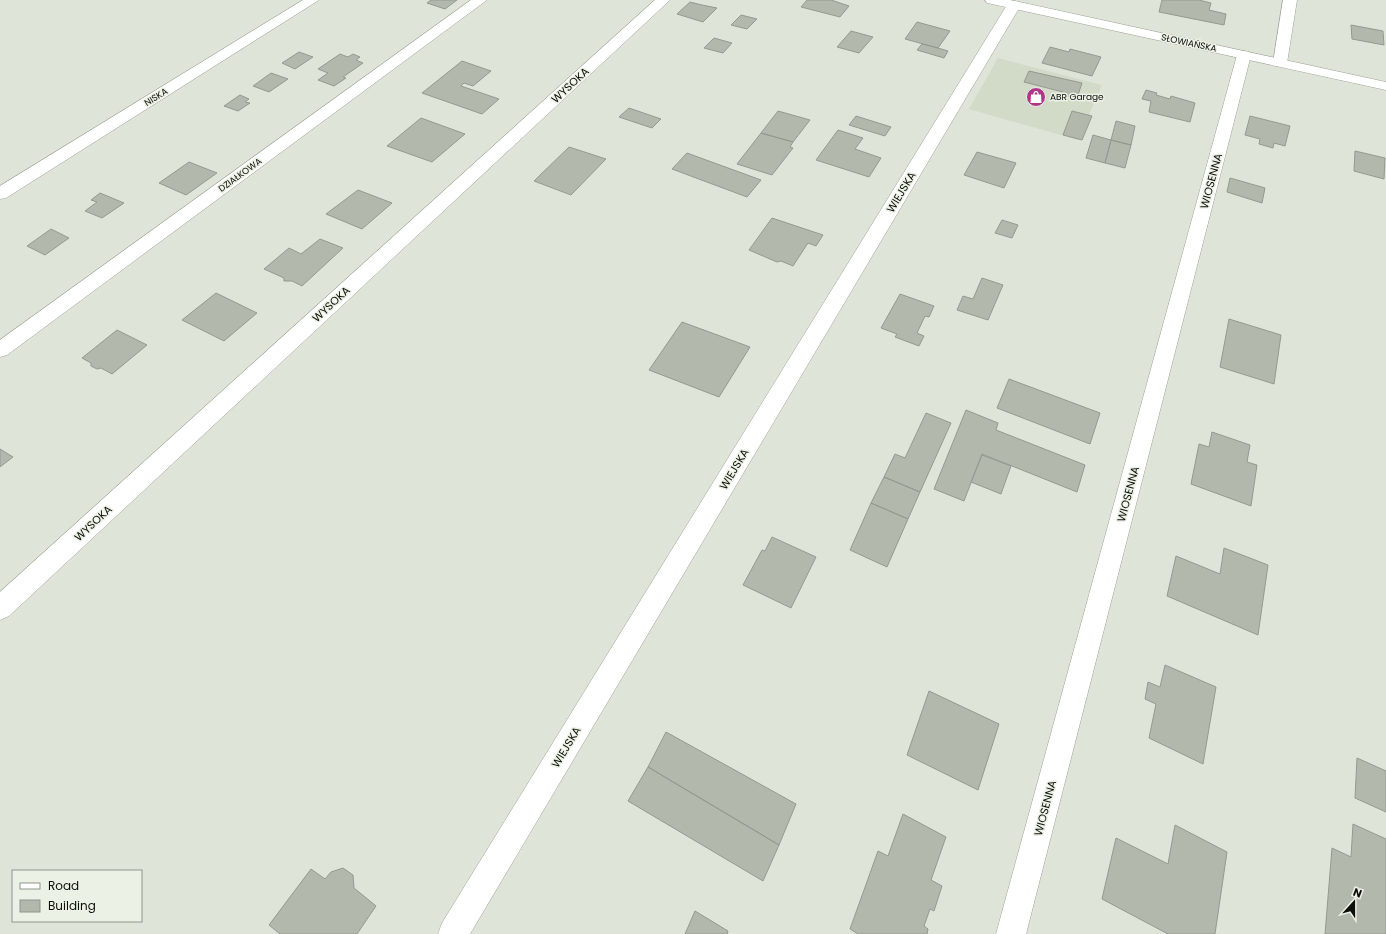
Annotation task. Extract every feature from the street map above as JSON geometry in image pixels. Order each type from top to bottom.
[{"type":"street","name":"NISKA","points":[[0,194],[312,0]]},
{"type":"street","name":"DZIAŁKOWA","points":[[0,350],[480,0]]},
{"type":"street","name":"WYSOKA","points":[[0,608],[663,0]]},
{"type":"street","name":"SŁOWIAŃSKA","points":[[992,0],[1386,86]]},
{"type":"street","points":[[1280,63],[1290,0]]},
{"type":"street","name":"WIEJSKA","points":[[453,934],[1014,4]]},
{"type":"street","name":"WIOSENNA","points":[[1011,934],[1244,55]]},
{"type":"shaded area","name":"ABR Garage","points":[[998,58],[1102,85],[1078,140],[969,109]]},
{"type":"building","points":[[431,0],[457,0],[445,9],[427,3]]},
{"type":"building","points":[[807,0],[831,0],[849,6],[840,17],[801,7]]},
{"type":"building","points":[[1162,0],[1199,0],[1211,3],[1209,10],[1226,14],[1224,25],[1159,12]]},
{"type":"building","points":[[690,2],[717,8],[703,22],[677,14]]},
{"type":"building","points":[[741,15],[757,19],[747,29],[731,25]]},
{"type":"building","points":[[917,22],[950,31],[938,48],[905,39]]},
{"type":"building","points":[[1351,25],[1383,31],[1384,45],[1352,39]]},
{"type":"building","points":[[851,31],[873,37],[859,53],[837,47]]},
{"type":"building","points":[[714,38],[732,43],[723,53],[704,48]]},
{"type":"building","points":[[922,44],[948,51],[944,58],[917,50]]},
{"type":"building","points":[[1050,47],[1069,52],[1070,49],[1101,57],[1092,76],[1042,63]]},
{"type":"building","points":[[299,52],[313,57],[295,69],[282,63]]},
{"type":"building","points":[[340,54],[348,57],[353,54],[360,57],[356,60],[363,63],[343,77],[346,78],[334,86],[318,80],[328,73],[318,69]]},
{"type":"building","points":[[462,61],[491,71],[473,86],[464,83],[461,86],[499,99],[482,114],[422,93]]},
{"type":"building","points":[[1029,71],[1082,83],[1077,98],[1061,95],[1063,92],[1024,82]]},
{"type":"building","points":[[271,73],[288,79],[269,92],[253,86]]},
{"type":"building","points":[[1146,90],[1170,99],[1171,96],[1195,103],[1190,122],[1149,112],[1151,101],[1142,99]]},
{"type":"building","points":[[240,95],[249,99],[245,102],[250,103],[238,111],[224,106]]},
{"type":"building","points":[[629,108],[661,119],[652,128],[619,117]]},
{"type":"building","points":[[778,111],[810,120],[793,142],[761,133]]},
{"type":"building","points":[[1072,111],[1092,116],[1082,140],[1063,135]]},
{"type":"building","points":[[856,116],[891,127],[885,136],[849,125]]},
{"type":"building","points":[[1250,116],[1290,126],[1285,146],[1274,143],[1273,148],[1259,144],[1260,139],[1245,135]]},
{"type":"building","points":[[421,118],[465,134],[432,162],[387,146]]},
{"type":"building","points":[[1116,121],[1135,126],[1131,145],[1111,140]]},
{"type":"building","points":[[838,130],[863,138],[855,149],[881,158],[869,177],[816,160]]},
{"type":"building","points":[[761,133],[793,142],[790,147],[793,148],[772,175],[737,164]]},
{"type":"building","points":[[1093,135],[1111,140],[1105,163],[1086,158]]},
{"type":"building","points":[[1111,140],[1131,145],[1125,168],[1105,163]]},
{"type":"building","points":[[569,147],[606,159],[571,195],[534,181]]},
{"type":"building","points":[[1355,151],[1385,158],[1384,179],[1354,171]]},
{"type":"building","points":[[977,152],[1016,163],[1004,188],[964,175]]},
{"type":"building","points":[[687,153],[761,180],[747,197],[672,169]]},
{"type":"building","points":[[189,162],[217,173],[186,195],[159,183]]},
{"type":"building","points":[[1230,178],[1265,188],[1262,203],[1227,192]]},
{"type":"building","points":[[358,190],[392,203],[362,229],[326,214]]},
{"type":"building","points":[[100,193],[124,203],[102,218],[85,211],[97,202],[91,200]]},
{"type":"building","points":[[772,218],[823,235],[816,246],[808,243],[793,266],[781,261],[777,262],[749,250]]},
{"type":"building","points":[[1002,220],[1018,225],[1012,238],[995,233]]},
{"type":"building","points":[[51,229],[69,238],[45,255],[27,246]]},
{"type":"building","points":[[320,239],[343,248],[302,286],[292,281],[284,281],[284,278],[264,269],[289,248],[301,254]]},
{"type":"building","points":[[982,278],[1003,285],[988,320],[957,310],[963,296],[973,299]]},
{"type":"building","points":[[216,293],[257,313],[224,341],[182,320]]},
{"type":"building","points":[[900,294],[934,306],[929,317],[925,316],[917,333],[924,336],[919,346],[895,337],[897,334],[881,328]]},
{"type":"building","points":[[1229,319],[1281,335],[1274,384],[1220,367]]},
{"type":"building","points":[[682,322],[750,347],[719,397],[649,370]]},
{"type":"building","points":[[117,330],[147,345],[112,374],[101,368],[97,369],[91,366],[91,363],[82,358]]},
{"type":"building","points":[[1009,379],[1100,413],[1090,444],[997,408]]},
{"type":"building","points":[[966,410],[998,423],[996,430],[1085,465],[1077,492],[982,454],[964,501],[934,489]]},
{"type":"building","points":[[926,413],[951,423],[920,492],[884,477],[895,454],[905,458]]},
{"type":"building","points":[[1212,432],[1250,445],[1247,462],[1257,465],[1251,506],[1191,484],[1199,444],[1209,447]]},
{"type":"building","points":[[0,449],[13,457],[0,467]]},
{"type":"building","points":[[982,455],[1011,466],[1001,494],[971,482]]},
{"type":"building","points":[[884,477],[920,492],[908,519],[871,503]]},
{"type":"building","points":[[871,503],[908,519],[887,567],[850,550]]},
{"type":"building","points":[[772,537],[816,557],[791,608],[743,585],[762,550],[765,551]]},
{"type":"building","points":[[1224,548],[1268,565],[1258,635],[1167,596],[1176,556],[1220,574]]},
{"type":"building","points":[[1165,665],[1216,687],[1203,764],[1149,738],[1156,704],[1145,699],[1148,682],[1160,687]]},
{"type":"building","points":[[929,691],[999,724],[978,790],[907,755]]},
{"type":"building","points":[[666,732],[796,804],[779,845],[648,767]]},
{"type":"building","points":[[1357,758],[1386,771],[1386,812],[1355,798]]},
{"type":"building","points":[[648,767],[779,845],[763,881],[628,801]]},
{"type":"building","points":[[903,814],[946,837],[931,880],[942,886],[934,911],[930,909],[924,926],[928,929],[927,934],[858,934],[850,929],[878,851],[888,856]]},
{"type":"building","points":[[1353,824],[1386,839],[1386,934],[1325,934],[1332,848],[1351,857]]},
{"type":"building","points":[[1175,825],[1227,852],[1215,934],[1168,934],[1102,899],[1116,838],[1168,864]]},
{"type":"building","points":[[343,868],[353,875],[354,888],[376,906],[357,934],[280,934],[269,925],[311,869],[325,879],[331,872]]},
{"type":"building","points":[[695,911],[728,931],[727,934],[685,934]]},
{"type":"place","name":"ABR Garage","points":[[1036,97]]}]
